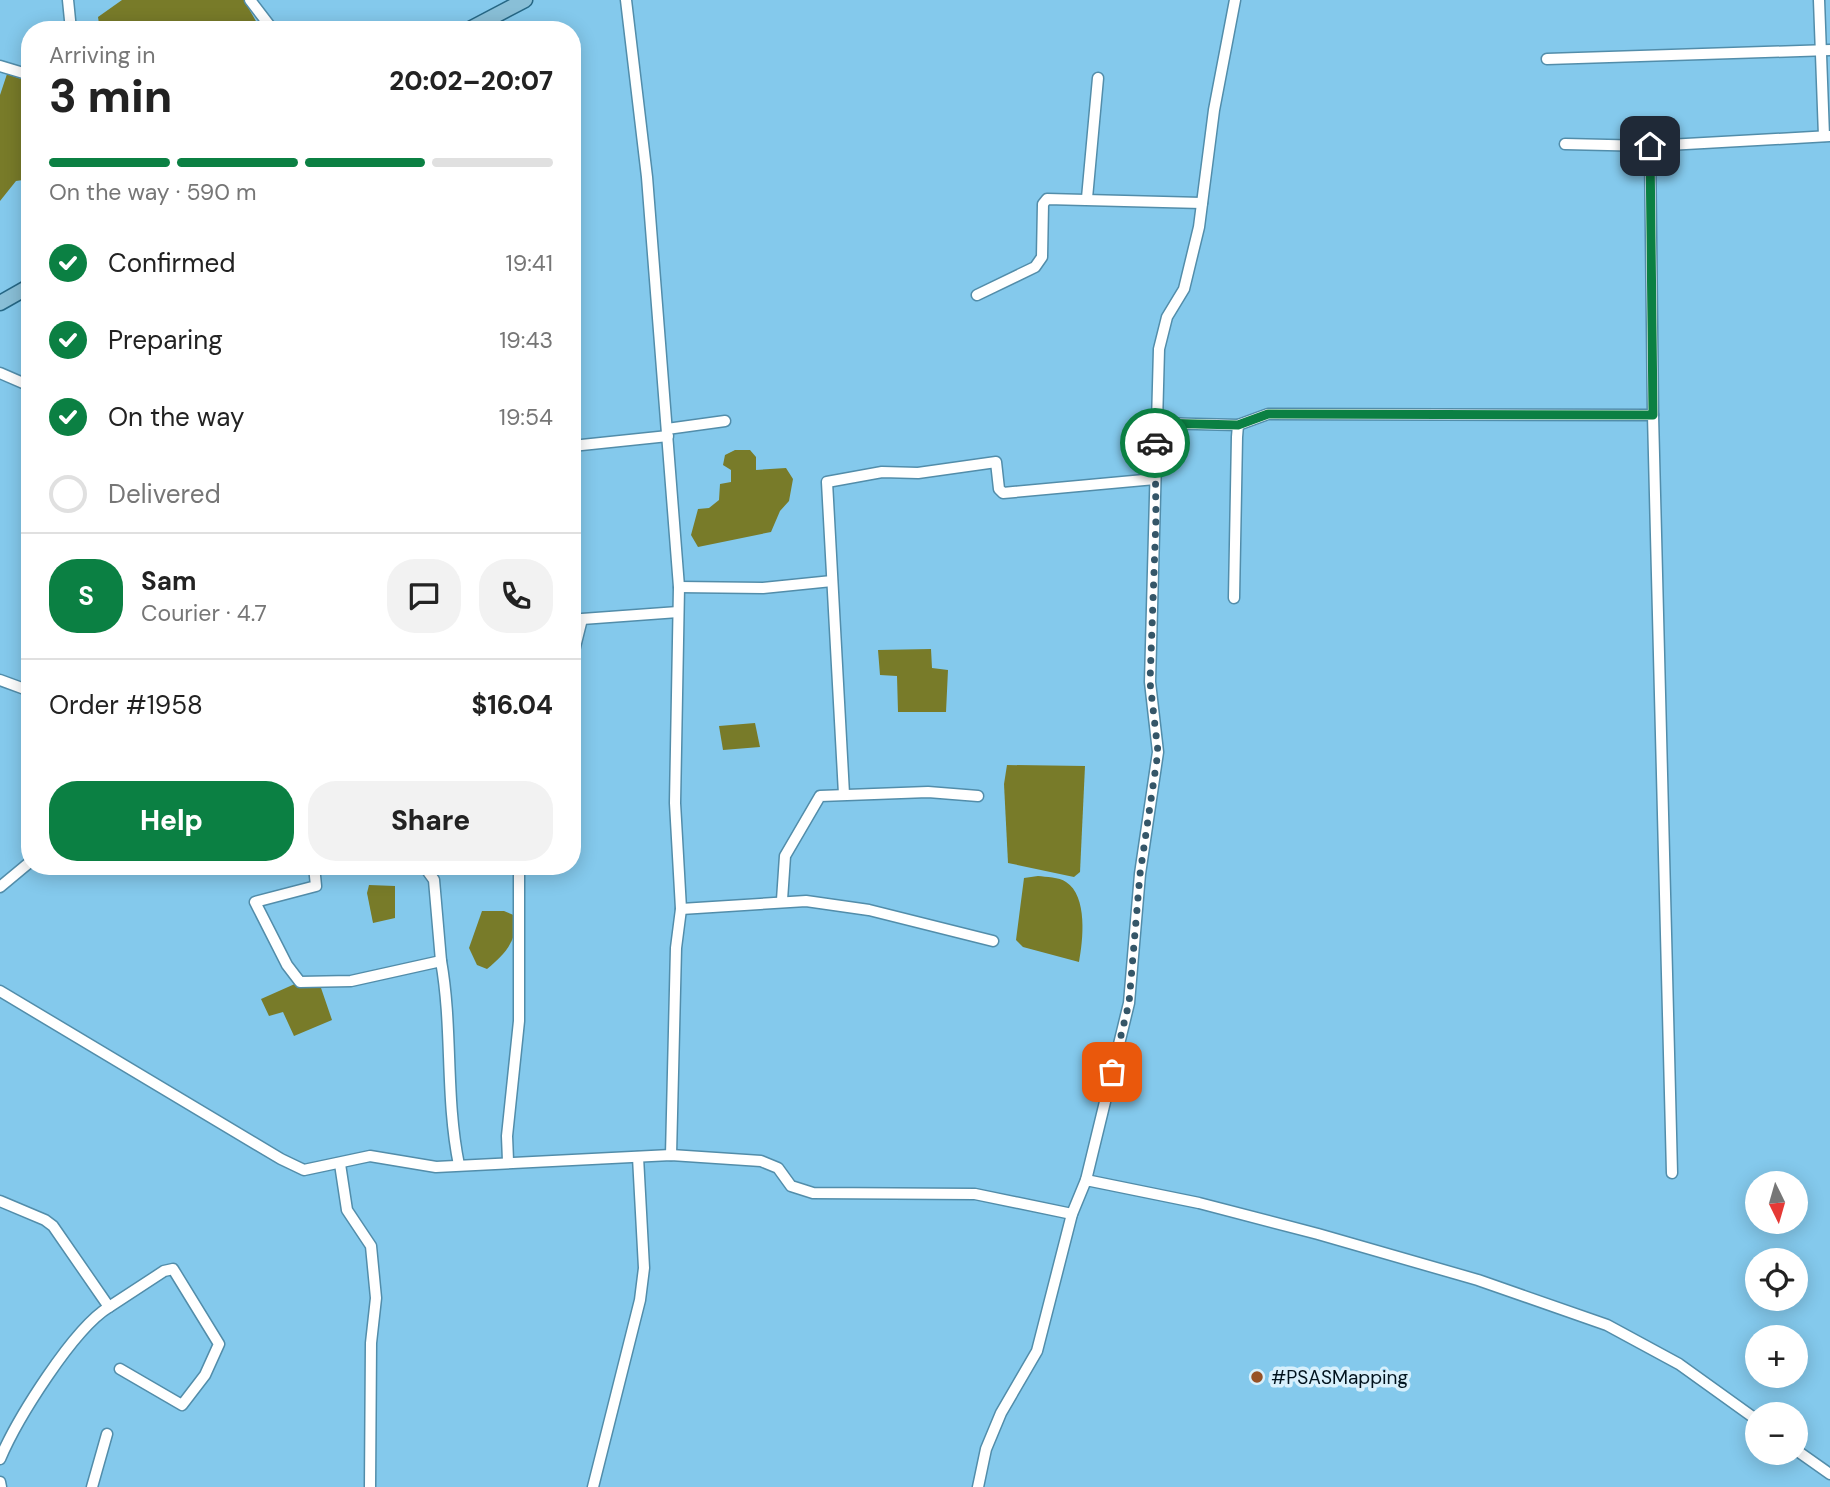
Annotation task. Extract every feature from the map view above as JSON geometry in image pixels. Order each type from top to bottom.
[{"type":"main road","points":[[485,21],[525,0]]},
{"type":"main road","points":[[0,303],[21,291]]},
{"type":"street","points":[[68,0],[70,21]]},
{"type":"street","points":[[250,0],[266,21]]},
{"type":"street","points":[[626,0],[647,177],[679,587],[675,803],[681,909],[676,948],[671,1155]]},
{"type":"street","points":[[978,1487],[986,1449],[1001,1413],[1037,1351],[1072,1214],[1086,1180],[1129,1003],[1140,874],[1158,752],[1150,682],[1159,349],[1167,317],[1184,289],[1202,203],[1214,110],[1235,0]]},
{"type":"street","points":[[1565,144],[1650,146],[1827,136],[1825,50],[1819,0]]},
{"type":"street","points":[[1547,59],[1825,50]]},
{"type":"street","points":[[0,66],[21,72]]},
{"type":"street","points":[[1087,198],[1098,78]]},
{"type":"street","points":[[1650,146],[1653,415],[1672,1173]]},
{"type":"street","points":[[977,295],[1035,267],[1042,257],[1043,204],[1046,199],[1202,203]]},
{"type":"street","points":[[0,373],[21,382]]},
{"type":"street","points":[[1155,423],[1238,425],[1268,414],[1653,415]]},
{"type":"street","points":[[581,445],[725,421]]},
{"type":"street","points":[[1234,598],[1238,425]]},
{"type":"street","points":[[844,794],[827,487],[830,480],[996,462],[999,489],[1003,493],[1155,479]]},
{"type":"street","points":[[679,587],[763,588],[832,581]]},
{"type":"street","points":[[581,622],[582,618],[678,612]]},
{"type":"street","points":[[0,680],[21,688]]},
{"type":"street","points":[[782,900],[785,856],[820,796],[928,792],[978,796]]},
{"type":"street","points":[[0,887],[21,870]]},
{"type":"street","points":[[315,875],[316,886],[256,902],[287,965],[300,982],[351,981],[441,961]]},
{"type":"street","points":[[430,875],[434,880],[446,1010],[449,1104],[458,1165]]},
{"type":"street","points":[[508,1161],[507,1136],[519,1021],[519,875]]},
{"type":"street","points":[[681,909],[782,900],[869,910],[993,941]]},
{"type":"street","points":[[0,991],[296,1167],[320,1169],[370,1156],[436,1167],[508,1161],[671,1155],[761,1161],[778,1168],[791,1186],[813,1194],[975,1194],[1072,1214]]},
{"type":"street","points":[[593,1487],[640,1300],[644,1268],[638,1157]]},
{"type":"street","points":[[340,1164],[347,1210],[371,1246],[376,1298],[371,1343],[370,1487]]},
{"type":"street","points":[[1086,1180],[1199,1203],[1318,1234],[1478,1280],[1607,1325],[1679,1364],[1745,1411]]},
{"type":"street","points":[[0,1201],[53,1226],[109,1307]]},
{"type":"street","points":[[0,1459],[26,1411],[81,1333],[109,1307],[164,1271],[173,1269],[219,1344],[205,1375],[182,1405],[120,1369]]},
{"type":"street","points":[[92,1487],[107,1434]]},
{"type":"street","points":[[1808,1458],[1830,1474]]},
{"type":"street","points":[[0,1482],[1,1487]]},
{"type":"shaded area","points":[[0,0],[1830,0],[1830,1487],[0,1487]]},
{"type":"shaded area","points":[[122,0],[244,0],[256,21],[99,21],[98,17]]},
{"type":"shaded area","points":[[7,74],[21,79],[21,180],[16,181],[0,201],[0,95]]},
{"type":"shaded area","points":[[735,450],[750,450],[756,457],[756,470],[786,468],[793,479],[789,501],[780,511],[771,532],[698,547],[691,535],[698,509],[709,508],[719,500],[720,484],[731,482],[731,470],[723,465],[725,455]]},
{"type":"shaded area","points":[[931,649],[932,668],[948,670],[946,712],[898,712],[897,676],[880,675],[878,650]]},
{"type":"shaded area","points":[[755,723],[760,747],[723,750],[719,726]]},
{"type":"shaded area","points":[[1007,765],[1085,766],[1080,872],[1074,877],[1008,863],[1004,784]]},
{"type":"shaded area","points":[[1038,876],[1063,880],[1078,897],[1082,919],[1079,962],[1023,947],[1016,940],[1024,878]]},
{"type":"shaded area","points":[[369,885],[395,886],[395,918],[373,923],[367,893]]},
{"type":"shaded area","points":[[482,911],[504,911],[516,916],[515,933],[509,946],[487,969],[477,965],[469,948]]},
{"type":"shaded area","points":[[297,983],[320,985],[332,1020],[294,1036],[283,1012],[269,1016],[261,999]]},
{"type":"way so far","points":[[1112,1072],[1129,1003],[1140,874],[1158,752],[1150,682],[1156,518],[1155,443]]},
{"type":"place","name":"#PSASMapping","points":[[1257,1377]]},
{"type":"route","points":[[1155,443],[1155,423],[1238,425],[1250,418],[1268,414],[1653,415],[1650,146]]}]
